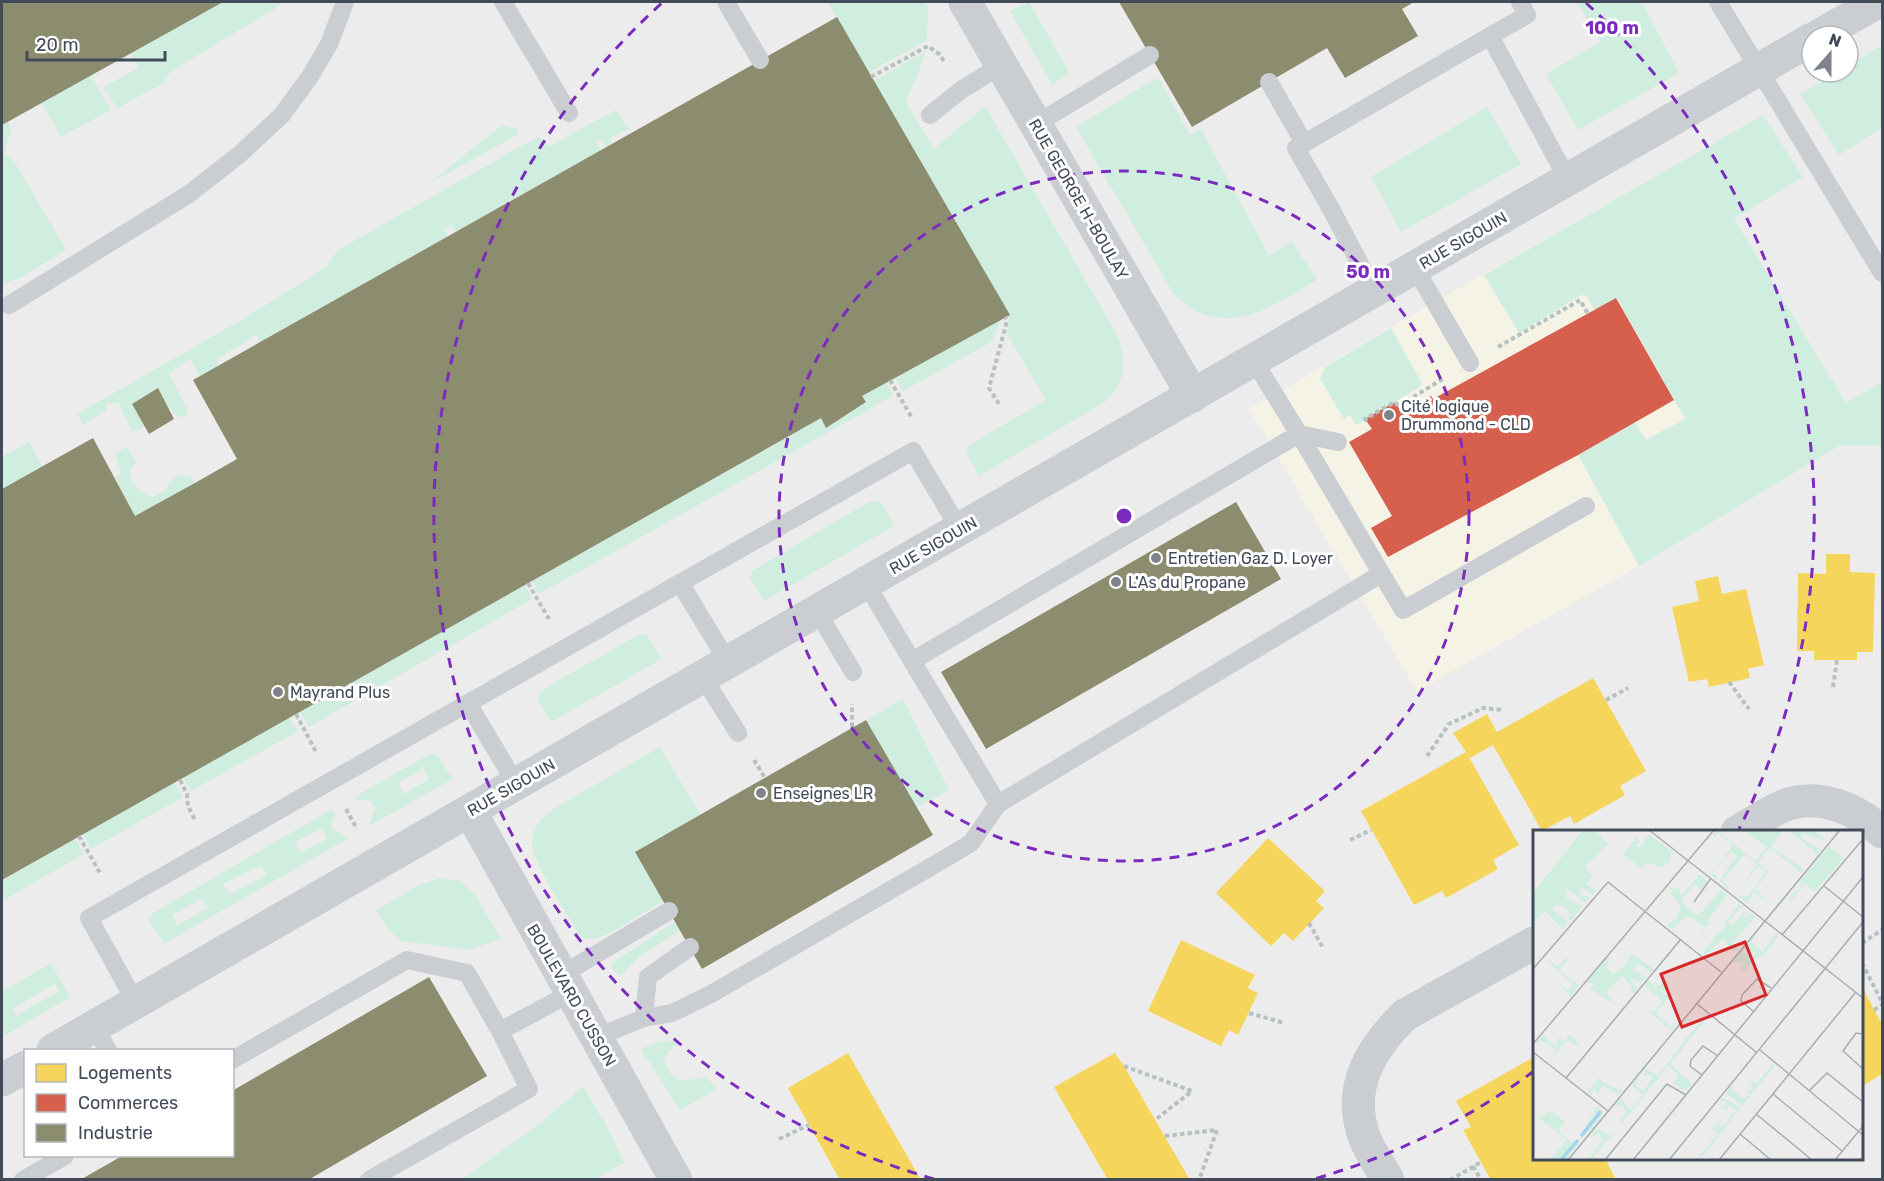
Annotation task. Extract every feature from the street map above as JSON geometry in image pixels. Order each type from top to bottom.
[{"type":"street","points":[[1839,24],[1878,2]]},
{"type":"street","name":"RUE GEORGE H-BOULAY","points":[[972,4],[1002,65],[1193,396]]},
{"type":"street","name":"RUE SIGOUIN","points":[[57,1049],[101,1039],[135,1003],[1800,46]]},
{"type":"street","points":[[1739,830],[1783,806],[1813,800],[1827,802],[1858,813],[1882,832]]},
{"type":"street","name":"BOULEVARD CUSSON","points":[[470,811],[676,1179]]},
{"type":"street","points":[[1388,1179],[1366,1140],[1358,1102],[1367,1064],[1378,1045],[1390,1029],[1415,1009],[1533,944]]},
{"type":"street","points":[[2,1080],[24,1068]]},
{"type":"lane","points":[[9,305],[189,194],[248,146],[282,115],[311,75],[329,44],[345,2]]},
{"type":"lane","points":[[503,2],[569,113]]},
{"type":"lane","points":[[726,2],[760,60]]},
{"type":"lane","points":[[1375,292],[1296,148],[1527,15],[1520,2]]},
{"type":"lane","points":[[1718,2],[1882,273]]},
{"type":"lane","points":[[1490,36],[1569,180]]},
{"type":"lane","points":[[1036,124],[1150,55]]},
{"type":"lane","points":[[930,115],[962,90],[1002,65]]},
{"type":"lane","points":[[1269,82],[1304,143]]},
{"type":"lane","points":[[1414,268],[1470,363]]},
{"type":"lane","points":[[1254,361],[1403,610],[1586,506]]},
{"type":"lane","points":[[912,661],[1299,434],[1338,442]]},
{"type":"lane","points":[[135,1003],[89,918],[913,451],[960,530]]},
{"type":"lane","points":[[597,1037],[644,1018],[672,1013],[711,994],[971,843],[998,804],[1382,574]]},
{"type":"lane","points":[[680,583],[716,669],[738,734]]},
{"type":"lane","points":[[866,583],[998,804]]},
{"type":"lane","points":[[817,611],[854,672]]},
{"type":"lane","points":[[468,703],[516,784]]},
{"type":"lane","points":[[500,1031],[669,912]]},
{"type":"lane","points":[[644,1018],[648,976],[690,947]]},
{"type":"lane","points":[[234,1059],[407,960],[467,973],[530,1089],[369,1179]]},
{"type":"lane","points":[[23,1179],[62,1157]]},
{"type":"path","points":[[871,77],[928,46]]},
{"type":"path","points":[[1520,335],[1580,300],[1588,314]]},
{"type":"path","points":[[999,404],[989,388],[1006,321],[1005,317]]},
{"type":"path","points":[[890,380],[898,393]]},
{"type":"path","points":[[1359,428],[1367,423],[1365,419],[1395,402],[1398,406],[1428,388]]},
{"type":"path","points":[[528,583],[535,597]]},
{"type":"path","points":[[1833,687],[1837,660]]},
{"type":"path","points":[[1729,682],[1749,709]]},
{"type":"path","points":[[1606,700],[1628,688]]},
{"type":"path","points":[[1427,756],[1449,724],[1483,708],[1503,710]]},
{"type":"path","points":[[296,714],[304,729]]},
{"type":"path","points":[[180,780],[187,794]]},
{"type":"path","points":[[343,803],[358,832]]},
{"type":"path","points":[[1350,840],[1371,830]]},
{"type":"path","points":[[79,836],[88,851]]},
{"type":"path","points":[[1309,923],[1323,948]]},
{"type":"path","points":[[1863,942],[1882,930]]},
{"type":"path","points":[[1863,965],[1882,1003],[1874,1010]]},
{"type":"path","points":[[1249,1013],[1284,1023]]},
{"type":"path","points":[[1124,1066],[1192,1091],[1155,1120]]},
{"type":"path","points":[[779,1138],[809,1125]]},
{"type":"path","points":[[1164,1136],[1217,1130],[1199,1179]]},
{"type":"path","points":[[1450,1179],[1481,1162]]},
{"type":"path","points":[[1473,1166],[1481,1179]]},
{"type":"shaded area","points":[[1612,201],[1787,477],[1639,566],[1417,691],[1249,409]]},
{"type":"green space","points":[[223,2],[280,2],[281,5],[170,72],[164,83],[117,108],[103,87],[139,68],[130,53]]},
{"type":"green space","points":[[828,2],[925,2],[928,8],[927,40],[868,73]]},
{"type":"green space","points":[[1029,2],[1070,74],[1052,84],[1010,11]]},
{"type":"green space","points":[[1577,2],[1642,2],[1679,73],[1578,130],[1546,74],[1600,42]]},
{"type":"green space","points":[[1882,45],[1882,128],[1839,155],[1800,94],[1817,84],[1860,84],[1860,59]]},
{"type":"green space","points":[[925,52],[917,77],[905,101],[934,149],[985,106],[1117,335],[1122,354],[1121,378],[1118,386],[1105,402],[979,476],[966,453],[969,445],[1046,400],[1007,334],[1009,315],[873,81]]},
{"type":"green space","points":[[91,75],[111,110],[61,137],[42,103]]},
{"type":"green space","points":[[1158,77],[1190,135],[1201,129],[1269,256],[1292,241],[1317,280],[1272,306],[1241,317],[1225,318],[1208,315],[1189,307],[1173,293],[1076,127]]},
{"type":"green space","points":[[1487,107],[1521,164],[1401,232],[1371,177]]},
{"type":"green space","points":[[616,110],[629,129],[610,138],[612,143],[606,147],[601,139],[596,141],[601,150],[455,232],[451,225],[444,229],[448,236],[260,342],[256,335],[217,359],[219,365],[200,376],[190,359],[169,373],[186,407],[187,415],[181,418],[173,413],[157,389],[132,404],[145,426],[133,432],[119,403],[106,403],[106,410],[83,425],[77,414],[243,319],[325,268],[338,250],[539,136],[544,144],[550,146]]},
{"type":"green space","points":[[1763,115],[1803,177],[1734,219],[1846,403],[1882,382],[1882,445],[1839,446],[1639,566],[1578,455],[1635,422],[1646,440],[1685,419],[1617,298],[1595,310],[1586,296],[1581,295],[1519,333],[1484,275]]},
{"type":"green space","points":[[7,121],[11,129],[4,154],[13,159],[66,250],[20,278],[2,284],[2,125]]},
{"type":"green space","points":[[502,125],[517,129],[519,134],[428,184]]},
{"type":"green space","points":[[1000,319],[993,341],[903,391],[895,378]]},
{"type":"green space","points":[[1391,328],[1423,385],[1356,425],[1350,415],[1344,419],[1320,379],[1325,367]]},
{"type":"green space","points":[[886,382],[893,396],[539,594],[532,581],[821,418],[826,428],[865,403],[862,396]]},
{"type":"green space","points":[[29,441],[42,466],[2,489],[2,457]]},
{"type":"green space","points":[[126,446],[137,463],[130,469],[133,483],[151,497],[165,492],[169,482],[179,475],[191,477],[195,483],[135,516],[115,477],[121,473],[115,454]]},
{"type":"green space","points":[[877,501],[884,506],[894,526],[764,601],[750,578],[752,571],[869,502]]},
{"type":"green space","points":[[525,585],[532,599],[309,727],[300,712]]},
{"type":"green space","points":[[640,634],[646,634],[662,659],[551,722],[538,701],[539,694],[545,688]]},
{"type":"green space","points":[[903,699],[949,790],[917,807],[866,720]]},
{"type":"green space","points":[[289,718],[298,731],[191,791],[183,777]]},
{"type":"green space","points":[[660,747],[700,814],[635,852],[663,901],[612,932],[594,939],[581,938],[538,863],[532,842],[535,828],[550,811]]},
{"type":"green space","points":[[430,754],[436,754],[453,779],[369,826],[375,809],[372,802],[364,799],[358,801],[354,797]],"holes":[[[423,768],[429,780],[403,794],[398,783]]]},
{"type":"green space","points":[[175,782],[183,797],[91,849],[83,834]]},
{"type":"green space","points":[[332,809],[336,815],[331,828],[349,838],[164,944],[149,921],[153,913]],"holes":[[[321,828],[327,839],[301,852],[295,842]],[[261,865],[267,875],[229,894],[223,884]],[[202,899],[208,908],[177,925],[172,915]]]},
{"type":"green space","points":[[75,839],[84,854],[2,901],[2,880]]},
{"type":"green space","points":[[440,878],[460,881],[474,893],[501,939],[470,950],[402,941],[389,930],[376,910],[419,885]]},
{"type":"green space","points":[[675,922],[680,931],[640,956],[620,976],[612,969],[612,963]]},
{"type":"green space","points":[[51,963],[70,997],[2,1037],[2,992]],"holes":[[[54,984],[59,991],[16,1016],[13,1009]]]},
{"type":"green space","points":[[677,1040],[678,1045],[673,1047],[664,1058],[671,1073],[680,1080],[707,1077],[717,1089],[680,1110],[641,1049],[658,1042]]},
{"type":"green space","points":[[583,1086],[612,1136],[624,1163],[595,1179],[463,1179],[543,1121]]},
{"type":"building: Logements","points":[[1826,554],[1850,554],[1850,572],[1875,573],[1873,652],[1857,652],[1857,660],[1814,660],[1814,651],[1797,651],[1798,573],[1826,574]]},
{"type":"building: Logements","points":[[1718,576],[1722,594],[1746,589],[1764,665],[1748,669],[1750,678],[1709,687],[1707,679],[1689,682],[1672,607],[1699,601],[1695,581]]},
{"type":"building: Logements","points":[[1593,678],[1646,771],[1620,786],[1625,795],[1574,824],[1570,816],[1541,830],[1493,745],[1470,758],[1453,733],[1487,714],[1497,732]]},
{"type":"building: Logements","points":[[1466,752],[1519,845],[1493,860],[1498,869],[1446,898],[1442,891],[1414,905],[1361,811]]},
{"type":"building: Logements","points":[[1268,838],[1325,891],[1316,901],[1324,908],[1293,941],[1284,933],[1271,946],[1216,893]]},
{"type":"building: Logements","points":[[1181,940],[1255,975],[1248,988],[1258,993],[1238,1035],[1229,1030],[1221,1046],[1148,1011]]},
{"type":"building: Logements","points":[[1863,989],[1882,1024],[1882,1074],[1863,1085]]},
{"type":"building: Logements","points":[[848,1053],[921,1180],[840,1180],[788,1088]]},
{"type":"building: Logements","points":[[1115,1053],[1190,1180],[1108,1180],[1054,1087]]},
{"type":"building: Logements","points":[[1533,1058],[1533,1160],[1606,1160],[1616,1180],[1491,1180],[1463,1130],[1471,1127],[1456,1101]]},
{"type":"building: Commerces","points":[[1616,298],[1674,400],[1578,455],[1388,557],[1371,528],[1392,516],[1349,442],[1372,429],[1365,419],[1395,402],[1402,413],[1431,396],[1433,399]]},
{"type":"building: Industrie","points":[[2,2],[223,2],[2,125]]},
{"type":"building: Industrie","points":[[1119,2],[1414,2],[1402,9],[1418,36],[1345,78],[1327,48],[1192,127]]},
{"type":"building: Industrie","points":[[837,17],[1010,315],[862,396],[866,402],[826,428],[821,418],[2,880],[2,489],[93,438],[135,516],[195,483],[237,459],[193,380]]},
{"type":"building: Industrie","points":[[158,388],[174,419],[149,434],[132,404]]},
{"type":"building: Industrie","points":[[1236,502],[1281,579],[986,749],[941,672]]},
{"type":"building: Industrie","points":[[866,720],[933,835],[702,969],[635,852]]},
{"type":"building: Industrie","points":[[429,977],[487,1076],[308,1180],[80,1180],[120,1157],[234,1157],[234,1090]]},
{"type":"place","name":"Cité logique Drummond - CLD","points":[[1389,415]]},
{"type":"place","name":"Entretien Gaz D. Loyer","points":[[1156,558]]},
{"type":"place","name":"L'As du Propane","points":[[1116,582]]},
{"type":"place","name":"Mayrand Plus","points":[[278,692]]},
{"type":"place","name":"Enseignes LR","points":[[761,793]]}]
